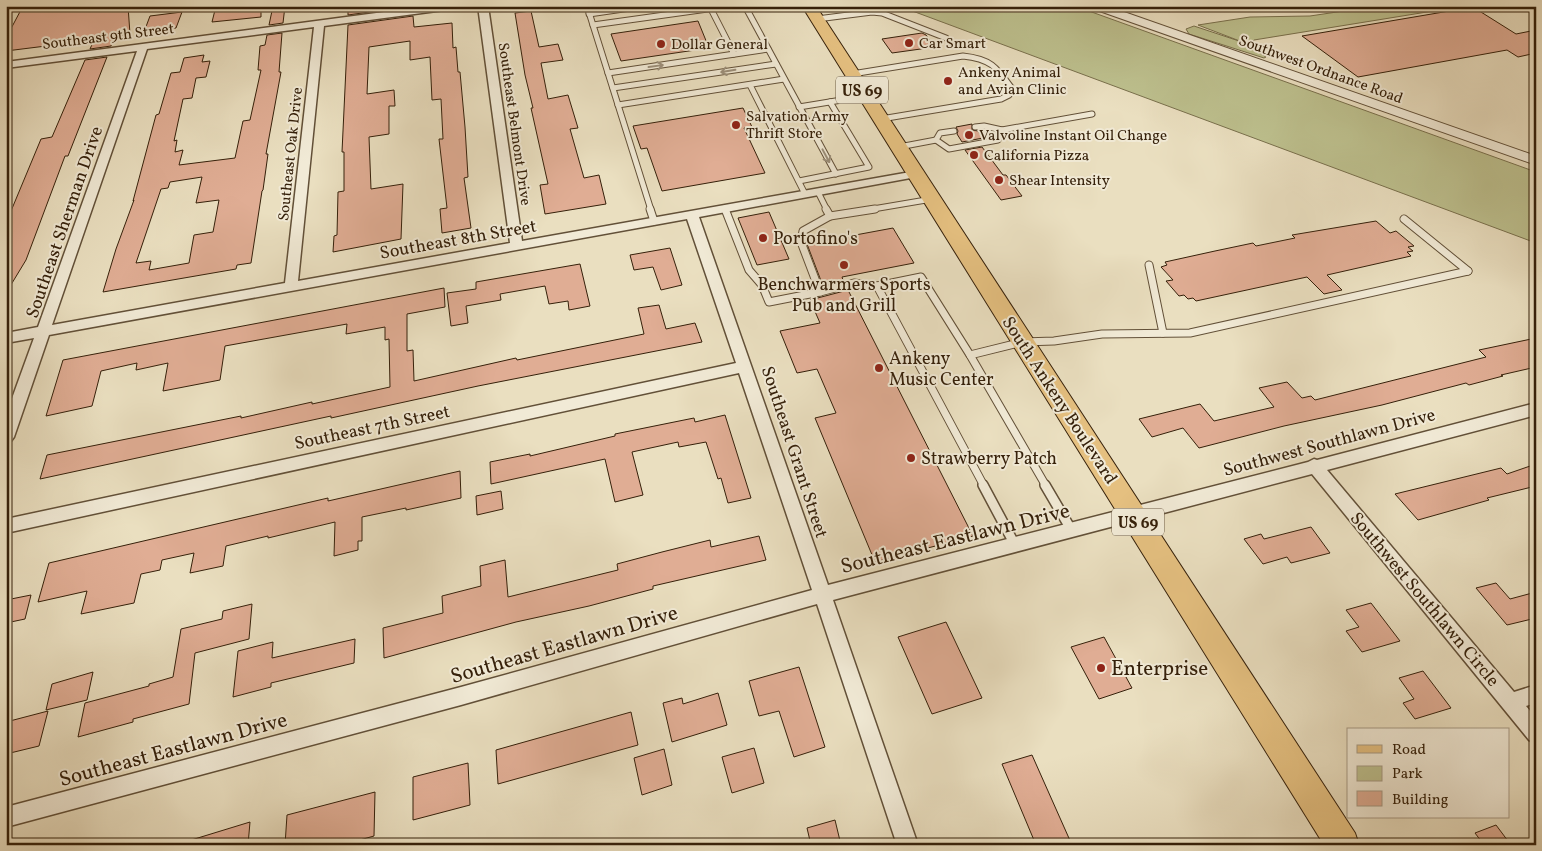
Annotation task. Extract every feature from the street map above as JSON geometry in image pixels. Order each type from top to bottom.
[{"type":"main road","name":"South Ankeny Boulevard","points":[[813,13],[1343,845]]},
{"type":"street","name":"Southeast 9th Street","points":[[6,64],[452,6]]},
{"type":"street","name":"Southeast Belmont Drive","points":[[483,6],[517,246]]},
{"type":"street","name":"Southwest Ordnance Road","points":[[1095,6],[1536,161]]},
{"type":"street","name":"Southeast Oak Drive","points":[[291,287],[319,24]]},
{"type":"street","name":"Southeast Sherman Drive","points":[[6,437],[45,331],[143,47]]},
{"type":"street","name":"Southeast 8th Street","points":[[6,338],[916,174]]},
{"type":"street","name":"Southeast Grant Street","points":[[692,215],[745,366],[821,596],[908,845]]},
{"type":"street","name":"Southeast 7th Street","points":[[6,526],[745,366]]},
{"type":"street","name":"Southwest Southlawn Drive","points":[[1133,515],[1314,465],[1536,409]]},
{"type":"street","name":"Southwest Southlawn Circle","points":[[1314,465],[1536,732]]},
{"type":"street","name":"Southeast Eastlawn Drive","points":[[6,816],[461,696],[821,596],[1133,515]]},
{"type":"street","points":[[1511,702],[1536,694]]},
{"type":"lane","points":[[587,6],[654,221]]},
{"type":"lane","points":[[589,14],[612,8],[644,6]]},
{"type":"lane","points":[[593,25],[729,6]]},
{"type":"lane","points":[[766,6],[746,8],[836,174]]},
{"type":"lane","points":[[711,9],[734,54]]},
{"type":"lane","points":[[813,13],[882,13],[946,38]]},
{"type":"lane","points":[[608,73],[768,49]]},
{"type":"lane","points":[[852,74],[963,56],[981,57],[993,63],[1013,90],[1011,94],[1005,97],[991,100],[880,118]]},
{"type":"lane","points":[[613,88],[776,64]]},
{"type":"lane","points":[[618,105],[784,79]]},
{"type":"lane","points":[[750,85],[799,181],[830,216]]},
{"type":"lane","points":[[799,107],[866,96]]},
{"type":"lane","points":[[799,181],[869,167],[830,102]]},
{"type":"lane","points":[[975,128],[984,126],[1002,130],[1092,114]]},
{"type":"lane","points":[[899,146],[936,140],[949,149],[998,140],[1002,130]]},
{"type":"lane","points":[[936,140],[940,133],[954,131]]},
{"type":"lane","points":[[820,292],[801,242],[802,231],[830,216],[932,199]]},
{"type":"lane","points":[[725,209],[749,270],[762,285],[769,302],[854,283],[876,286],[921,277],[970,354],[1072,531]]},
{"type":"lane","points":[[970,354],[1023,342],[1054,341],[1102,334],[1190,333],[1468,270],[1404,219]]},
{"type":"lane","points":[[1149,265],[1163,333]]},
{"type":"lane","points":[[876,286],[1015,545]]},
{"type":"green space","points":[[899,6],[1075,6],[1536,172],[1536,243]]},
{"type":"green space","points":[[1377,6],[1464,6],[1254,40],[1249,46],[1266,57],[1264,58],[1189,34],[1186,29],[1194,26],[1245,43],[1198,25],[1250,17],[1310,16]]},
{"type":"building","points":[[23,6],[128,6],[130,34],[115,36],[111,46],[90,49],[94,40],[6,51],[6,38]]},
{"type":"building","points":[[216,6],[261,6],[261,17],[212,22]]},
{"type":"building","points":[[273,6],[285,6],[283,23],[269,25]]},
{"type":"building","points":[[348,6],[412,6],[348,15]]},
{"type":"building","points":[[1473,7],[1516,34],[1536,30],[1536,53],[1518,57],[1507,50],[1358,77],[1302,36]]},
{"type":"building","points":[[531,11],[539,47],[558,44],[563,60],[541,63],[548,99],[568,95],[578,128],[570,129],[584,178],[599,175],[606,204],[545,214],[540,185],[548,184],[531,108],[533,108],[525,75],[515,13]]},
{"type":"building","points":[[182,12],[176,28],[144,32],[150,16]]},
{"type":"building","points":[[413,16],[414,27],[452,23],[453,48],[456,47],[458,72],[460,72],[468,177],[464,178],[471,228],[442,233],[440,209],[447,208],[439,139],[443,139],[441,99],[432,100],[430,57],[410,60],[410,41],[369,47],[367,94],[394,90],[395,106],[389,106],[389,134],[369,137],[371,189],[403,184],[401,239],[333,252],[334,236],[337,235],[338,192],[344,191],[344,152],[342,152],[348,25]]},
{"type":"building","name":"Dollar General","points":[[698,21],[709,48],[621,61],[611,34]]},
{"type":"building","points":[[282,33],[279,72],[281,72],[266,154],[268,154],[251,263],[237,265],[236,269],[103,292],[134,200],[156,115],[159,114],[171,73],[180,72],[184,58],[204,55],[202,62],[210,61],[206,77],[196,78],[192,98],[183,99],[174,141],[177,140],[175,152],[183,150],[179,165],[235,158],[243,121],[250,120],[261,70],[258,70],[260,46],[265,45],[267,35]],"holes":[[[202,177],[196,203],[219,200],[213,232],[194,235],[189,263],[149,270],[151,261],[136,263],[161,189],[168,188],[170,182]]]},
{"type":"building","name":"Car Smart","points":[[922,33],[926,35],[935,47],[892,53],[882,39]]},
{"type":"building","points":[[107,57],[68,156],[65,156],[26,260],[6,293],[6,223],[41,139],[52,137],[85,60]]},
{"type":"building","points":[[743,108],[752,127],[744,128],[765,173],[662,191],[647,148],[641,149],[633,126]]},
{"type":"building","name":"Valvoline Instant Oil Change","points":[[972,124],[972,130],[978,131],[983,138],[962,142],[957,134],[956,127]]},
{"type":"building","points":[[982,147],[1022,196],[1001,200],[965,150]]},
{"type":"building","name":"Portofino's","points":[[769,212],[789,259],[757,265],[738,218]]},
{"type":"building","points":[[1376,221],[1390,233],[1396,231],[1414,246],[1408,247],[1413,251],[1407,252],[1411,256],[1327,275],[1342,290],[1324,294],[1307,277],[1196,301],[1193,298],[1188,299],[1184,295],[1179,296],[1166,281],[1173,280],[1161,267],[1167,265],[1165,262],[1215,251],[1253,243],[1256,246],[1295,238],[1292,235]]},
{"type":"building","points":[[893,228],[914,263],[842,277],[843,280],[823,286],[807,244]]},
{"type":"building","points":[[670,248],[682,285],[661,290],[653,267],[634,270],[630,255]]},
{"type":"building","points":[[580,264],[590,306],[569,310],[568,301],[549,304],[545,286],[500,294],[501,300],[466,306],[468,323],[451,326],[447,293],[476,289],[476,282]]},
{"type":"building","points":[[444,288],[445,307],[407,314],[407,351],[413,350],[414,381],[516,358],[517,360],[644,334],[638,308],[659,305],[666,329],[695,323],[702,342],[478,386],[331,418],[331,416],[40,479],[47,455],[241,416],[241,418],[312,402],[312,404],[390,387],[389,339],[385,340],[385,327],[346,334],[347,324],[225,346],[220,380],[163,391],[168,363],[136,370],[137,363],[101,371],[92,406],[46,416],[63,360]]},
{"type":"building","points":[[848,290],[973,536],[875,562],[815,418],[836,413],[817,369],[797,373],[780,331],[820,323],[810,300]]},
{"type":"building","points":[[1536,338],[1536,367],[1469,385],[1466,383],[1382,405],[1284,426],[1199,448],[1183,428],[1152,437],[1139,419],[1200,404],[1214,421],[1274,407],[1259,388],[1287,382],[1302,398],[1311,396],[1315,400],[1486,357],[1479,350]]},
{"type":"building","points":[[725,415],[751,498],[728,503],[721,478],[718,479],[706,442],[679,447],[678,442],[632,452],[643,495],[615,502],[605,459],[491,484],[490,462],[530,454],[530,456],[615,436],[615,434],[694,418],[695,422]]},
{"type":"building","points":[[1536,464],[1536,486],[1487,498],[1489,500],[1418,520],[1395,494],[1501,468],[1507,474]]},
{"type":"building","points":[[460,471],[461,498],[362,517],[362,541],[358,541],[358,550],[334,556],[335,522],[226,546],[223,566],[190,573],[194,553],[162,560],[160,570],[141,574],[134,603],[81,614],[87,591],[38,602],[49,563],[328,498],[328,501]]},
{"type":"building","points":[[501,491],[503,509],[477,515],[476,496]]},
{"type":"building","points":[[1311,527],[1330,553],[1291,563],[1287,557],[1263,564],[1244,539],[1261,534],[1264,539]]},
{"type":"building","points":[[759,536],[766,560],[653,586],[653,589],[589,606],[516,622],[384,658],[383,628],[443,613],[442,596],[481,586],[480,566],[505,560],[508,597],[618,570],[617,564],[710,540],[711,547]]},
{"type":"building","points":[[1496,583],[1510,599],[1536,592],[1536,618],[1507,625],[1476,588]]},
{"type":"building","points":[[31,595],[25,619],[6,623],[6,600]]},
{"type":"building","points":[[1371,603],[1400,641],[1362,652],[1346,631],[1359,627],[1346,610]]},
{"type":"building","points":[[252,604],[249,639],[195,653],[189,704],[133,719],[133,722],[78,737],[85,703],[149,686],[149,684],[173,677],[181,629],[222,619],[223,611]]},
{"type":"building","points":[[946,622],[982,698],[932,714],[898,637]]},
{"type":"building","name":"Enterprise","points":[[1104,637],[1132,688],[1099,699],[1071,647]]},
{"type":"building","points":[[355,639],[354,663],[271,683],[271,687],[233,697],[238,651],[273,642],[272,658]]},
{"type":"building","points":[[799,667],[825,747],[794,757],[779,711],[759,716],[749,681]]},
{"type":"building","points":[[1423,671],[1451,708],[1415,719],[1403,703],[1414,699],[1399,678]]},
{"type":"building","points":[[93,672],[87,700],[46,710],[52,684]]},
{"type":"building","points":[[718,693],[727,725],[672,742],[663,703],[682,698],[683,704]]},
{"type":"building","points":[[48,711],[39,746],[6,754],[6,722]]},
{"type":"building","points":[[631,712],[638,745],[498,784],[496,750]]},
{"type":"building","points":[[754,748],[764,783],[732,793],[722,757]]},
{"type":"building","points":[[664,749],[672,785],[642,795],[634,758]]},
{"type":"building","points":[[1032,755],[1072,845],[1036,845],[1002,764]]},
{"type":"building","points":[[468,763],[470,805],[413,820],[413,777]]},
{"type":"building","points":[[375,792],[374,836],[342,845],[285,845],[287,815]]},
{"type":"building","points":[[835,820],[841,845],[811,845],[807,828]]},
{"type":"building","points":[[250,822],[248,845],[189,845],[188,841]]},
{"type":"building","points":[[1496,825],[1511,845],[1484,845],[1475,833]]},
{"type":"place","name":"Car Smart","points":[[909,43]]},
{"type":"place","name":"Dollar General","points":[[661,44]]},
{"type":"place","name":"Ankeny Animal and Avian Clinic","points":[[948,81]]},
{"type":"place","name":"Salvation Army Thrift Store","points":[[736,125]]},
{"type":"place","name":"Valvoline Instant Oil Change","points":[[969,135]]},
{"type":"place","name":"California Pizza","points":[[974,155]]},
{"type":"place","name":"Shear Intensity","points":[[999,180]]},
{"type":"place","name":"Portofino's","points":[[763,238]]},
{"type":"place","name":"Benchwarmers Sports Pub and Grill","points":[[844,265]]},
{"type":"place","name":"Ankeny Music Center","points":[[879,368]]},
{"type":"place","name":"Strawberry Patch","points":[[911,458]]},
{"type":"place","name":"Enterprise","points":[[1101,668]]}]
